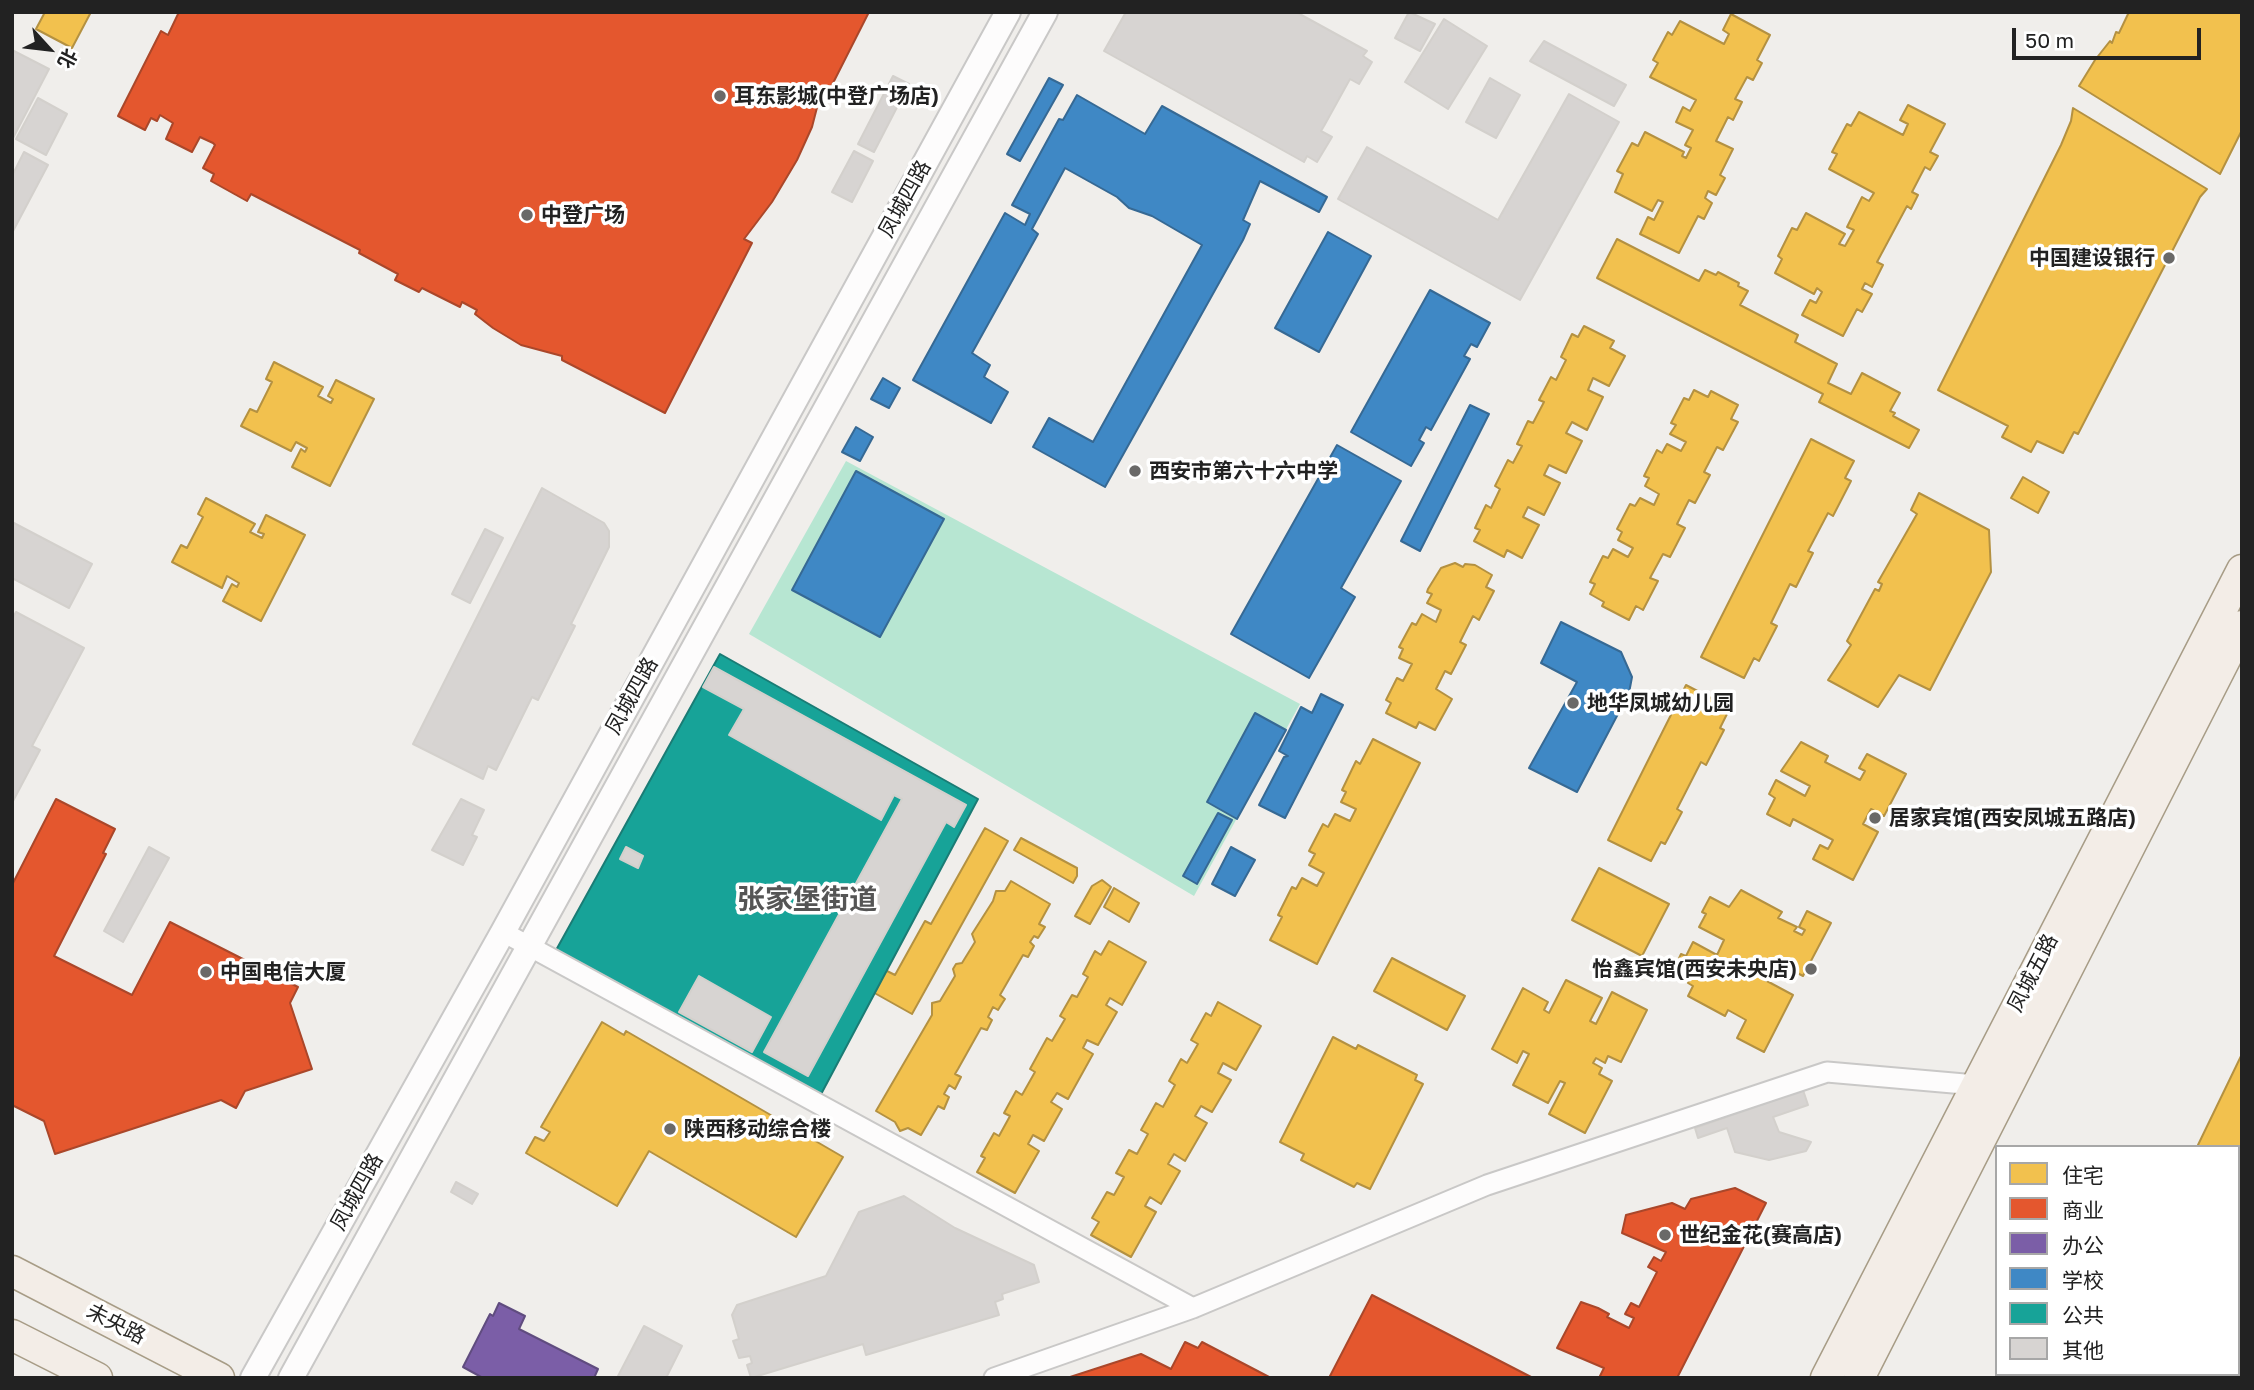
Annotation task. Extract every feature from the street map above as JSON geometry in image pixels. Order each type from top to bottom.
[{"type":"main road","name":"凤城五路","points":[[1826,1378],[2242,570]]},
{"type":"main road","name":"凤城五路","points":[[1859,1378],[2242,626]]},
{"type":"main road","name":"未央路","points":[[12,1271],[219,1378]]},
{"type":"main road","points":[[12,1335],[97,1378]]},
{"type":"street","name":"凤城四路","points":[[253,1378],[503,932],[1007,12]]},
{"type":"street","name":"凤城四路","points":[[291,1378],[1045,12]]},
{"type":"street","points":[[503,932],[1193,1308]]},
{"type":"street","points":[[994,1378],[1193,1308],[1487,1185],[1827,1072],[1976,1085]]},
{"type":"green space","points":[[846,461],[1300,704],[1194,896],[749,634]]},
{"type":"building: 住宅","points":[[45,12],[91,12],[72,48],[36,29]]},
{"type":"building: 住宅","points":[[2129,12],[2242,12],[2242,130],[2220,174],[2079,86],[2095,60],[2110,41],[2112,43],[2116,32],[2119,33]]},
{"type":"building: 住宅","points":[[1731,14],[1770,35],[1757,60],[1762,63],[1753,80],[1747,77],[1735,99],[1742,102],[1733,120],[1728,117],[1716,141],[1733,149],[1720,175],[1725,178],[1716,195],[1708,191],[1705,198],[1712,203],[1704,219],[1698,216],[1679,253],[1640,234],[1648,217],[1654,220],[1663,202],[1658,200],[1652,211],[1615,192],[1623,174],[1617,171],[1632,143],[1638,146],[1645,132],[1684,152],[1682,156],[1686,158],[1691,148],[1685,145],[1693,130],[1676,122],[1683,107],[1690,111],[1696,100],[1650,77],[1658,63],[1653,60],[1668,32],[1672,35],[1680,21],[1724,44],[1729,34],[1723,30]]},
{"type":"building: 住宅","points":[[1908,105],[1945,124],[1930,152],[1938,156],[1930,170],[1925,167],[1912,192],[1918,195],[1911,209],[1907,206],[1877,262],[1883,265],[1872,287],[1865,283],[1862,289],[1872,294],[1862,312],[1857,309],[1843,336],[1802,315],[1810,300],[1816,303],[1822,292],[1817,288],[1814,294],[1775,273],[1782,259],[1778,256],[1792,228],[1797,230],[1806,213],[1845,234],[1839,244],[1845,246],[1854,230],[1847,227],[1862,197],[1869,201],[1874,193],[1829,169],[1837,154],[1832,152],[1847,124],[1851,126],[1859,112],[1903,135],[1908,124],[1900,120]]},
{"type":"building: 住宅","points":[[2073,108],[2207,189],[2200,197],[2078,434],[2074,432],[2063,453],[2037,441],[2031,452],[2002,437],[2008,426],[1938,390],[2061,145],[2071,121]]},
{"type":"building: 住宅","points":[[1617,239],[1699,281],[1705,270],[1716,275],[1718,272],[1739,283],[1738,286],[1748,291],[1740,305],[1798,335],[1795,342],[1837,364],[1828,383],[1851,394],[1862,373],[1900,393],[1890,411],[1895,413],[1893,416],[1919,430],[1909,448],[1819,402],[1823,394],[1597,278]]},
{"type":"building: 住宅","points":[[1584,326],[1614,341],[1610,348],[1625,356],[1609,386],[1593,378],[1588,390],[1603,397],[1587,430],[1572,422],[1566,433],[1582,441],[1566,473],[1549,465],[1544,475],[1560,483],[1544,515],[1528,507],[1523,517],[1539,525],[1522,558],[1507,550],[1504,557],[1474,541],[1480,530],[1475,528],[1486,505],[1491,508],[1500,489],[1495,486],[1508,460],[1513,463],[1522,446],[1517,444],[1528,421],[1533,423],[1544,402],[1539,400],[1551,377],[1556,380],[1566,360],[1561,357],[1572,334],[1578,337]]},
{"type":"building: 住宅","points":[[274,362],[323,387],[318,396],[331,403],[333,399],[328,396],[336,380],[374,399],[330,486],[292,467],[301,449],[305,452],[307,448],[296,442],[291,451],[241,426],[250,409],[257,412],[272,382],[266,379]]},
{"type":"building: 住宅","points":[[1694,390],[1708,397],[1711,391],[1738,405],[1731,419],[1738,422],[1723,450],[1717,447],[1704,472],[1710,475],[1695,503],[1689,500],[1677,524],[1685,528],[1670,557],[1663,554],[1650,578],[1658,581],[1643,610],[1636,606],[1629,620],[1602,606],[1604,602],[1590,594],[1595,584],[1590,582],[1603,556],[1608,558],[1613,549],[1628,557],[1633,548],[1618,540],[1622,532],[1617,529],[1630,504],[1635,506],[1640,498],[1654,505],[1659,494],[1645,486],[1649,478],[1644,476],[1657,450],[1662,453],[1667,444],[1681,451],[1686,442],[1670,434],[1676,425],[1671,423],[1684,398],[1689,400]]},
{"type":"building: 住宅","points":[[1811,439],[1854,461],[1845,478],[1851,481],[1833,516],[1828,513],[1808,551],[1813,553],[1796,587],[1790,584],[1771,623],[1777,626],[1759,661],[1754,658],[1744,678],[1701,657]]},
{"type":"building: 住宅","points":[[2023,477],[2049,492],[2038,513],[2011,498]]},
{"type":"building: 住宅","points":[[1919,493],[1989,530],[1991,572],[1930,690],[1899,675],[1878,707],[1828,680],[1851,645],[1847,641],[1875,589],[1879,591],[1882,584],[1878,582],[1917,514],[1911,510]]},
{"type":"building: 住宅","points":[[206,498],[255,524],[250,532],[262,538],[264,534],[258,532],[266,515],[305,535],[261,621],[223,601],[232,584],[237,587],[239,583],[227,576],[222,588],[172,562],[181,545],[187,548],[203,517],[198,514]]},
{"type":"building: 住宅","points":[[1455,563],[1463,567],[1465,564],[1475,565],[1492,575],[1486,587],[1494,591],[1479,620],[1473,616],[1460,642],[1466,645],[1451,674],[1445,671],[1436,689],[1452,699],[1435,730],[1419,722],[1416,728],[1386,713],[1391,703],[1386,700],[1397,678],[1403,681],[1412,664],[1399,658],[1403,649],[1399,647],[1412,623],[1416,625],[1422,614],[1436,622],[1441,610],[1427,603],[1432,594],[1427,592],[1428,589],[1441,568]]},
{"type":"building: 住宅","points":[[1686,685],[1730,708],[1720,728],[1724,730],[1706,765],[1701,762],[1677,809],[1682,812],[1665,844],[1661,842],[1651,861],[1608,840]]},
{"type":"building: 住宅","points":[[1373,739],[1420,763],[1317,964],[1270,940],[1282,917],[1278,915],[1292,887],[1296,889],[1302,878],[1317,886],[1324,873],[1309,865],[1315,854],[1309,851],[1323,824],[1328,827],[1335,814],[1350,821],[1356,809],[1341,802],[1346,792],[1342,790],[1356,761],[1360,764]]},
{"type":"building: 住宅","points":[[1801,742],[1828,756],[1825,762],[1860,780],[1865,771],[1859,768],[1867,754],[1906,774],[1884,816],[1871,809],[1863,824],[1878,832],[1853,880],[1813,859],[1820,845],[1828,849],[1833,840],[1793,819],[1790,826],[1767,814],[1775,798],[1769,794],[1776,780],[1805,796],[1810,786],[1781,771]]},
{"type":"building: 住宅","points":[[985,828],[1008,841],[912,1014],[862,986],[879,956],[889,962],[885,970],[895,975],[925,921],[931,924]]},
{"type":"building: 住宅","points":[[1021,838],[1077,868],[1073,883],[1014,850]]},
{"type":"building: 住宅","points":[[1599,868],[1669,904],[1642,956],[1572,920]]},
{"type":"building: 住宅","points":[[1102,880],[1111,887],[1090,924],[1075,916],[1092,886]]},
{"type":"building: 住宅","points":[[1011,881],[1050,904],[1039,924],[1045,927],[1038,938],[1034,936],[1030,942],[1034,946],[1028,957],[1023,955],[1000,995],[1005,999],[998,1010],[993,1007],[988,1017],[992,1020],[987,1030],[981,1028],[955,1074],[961,1077],[955,1089],[949,1085],[944,1094],[949,1097],[944,1109],[938,1106],[921,1135],[908,1128],[900,1131],[895,1122],[876,1111],[932,1015],[932,1003],[940,1001],[955,976],[953,969],[956,964],[962,963],[975,942],[972,934],[993,901],[996,891],[1005,891]]},
{"type":"building: 住宅","points":[[1114,888],[1139,903],[1129,922],[1104,907]]},
{"type":"building: 住宅","points":[[1741,890],[1782,912],[1778,918],[1797,927],[1794,931],[1802,935],[1805,930],[1799,927],[1807,911],[1831,923],[1803,976],[1775,961],[1765,980],[1793,995],[1764,1052],[1737,1038],[1746,1020],[1728,1010],[1725,1016],[1688,996],[1693,986],[1688,983],[1692,976],[1675,967],[1681,954],[1686,956],[1693,942],[1717,955],[1724,940],[1699,927],[1706,914],[1702,912],[1710,897],[1729,907]]},
{"type":"building: 住宅","points":[[1109,941],[1146,962],[1122,1005],[1110,998],[1106,1005],[1117,1012],[1098,1045],[1087,1040],[1083,1048],[1093,1054],[1068,1099],[1057,1093],[1051,1102],[1062,1109],[1044,1141],[1033,1135],[1028,1144],[1039,1151],[1015,1193],[977,1172],[985,1158],[981,1156],[994,1133],[999,1136],[1010,1116],[1004,1113],[1016,1091],[1022,1095],[1035,1072],[1030,1069],[1047,1038],[1052,1041],[1065,1019],[1060,1016],[1072,995],[1077,997],[1088,977],[1083,974],[1095,951],[1101,955]]},
{"type":"building: 住宅","points":[[1392,958],[1465,996],[1447,1030],[1374,991]]},
{"type":"building: 住宅","points":[[1566,980],[1602,998],[1590,1021],[1596,1024],[1612,992],[1647,1010],[1621,1062],[1608,1056],[1605,1063],[1596,1058],[1593,1063],[1602,1068],[1599,1074],[1612,1081],[1585,1133],[1549,1114],[1565,1083],[1560,1081],[1548,1103],[1513,1085],[1529,1054],[1523,1051],[1517,1063],[1492,1049],[1523,988],[1548,1002],[1544,1010],[1549,1013]]},
{"type":"building: 住宅","points":[[1218,1002],[1261,1026],[1236,1070],[1223,1063],[1218,1073],[1231,1080],[1212,1112],[1201,1106],[1195,1116],[1207,1123],[1185,1161],[1174,1154],[1168,1164],[1180,1171],[1161,1204],[1150,1197],[1145,1206],[1156,1212],[1131,1257],[1091,1235],[1099,1222],[1092,1218],[1107,1192],[1114,1195],[1124,1177],[1116,1173],[1129,1150],[1137,1154],[1148,1134],[1141,1130],[1156,1103],[1163,1107],[1175,1085],[1169,1081],[1181,1059],[1187,1063],[1198,1044],[1191,1040],[1206,1013],[1211,1016]]},
{"type":"building: 住宅","name":"陕西移动综合楼","points":[[602,1022],[624,1035],[626,1031],[843,1157],[796,1237],[649,1151],[617,1206],[526,1153],[535,1137],[544,1141],[550,1132],[541,1127]]},
{"type":"building: 住宅","points":[[1333,1037],[1356,1049],[1358,1045],[1417,1075],[1415,1080],[1423,1084],[1370,1189],[1357,1183],[1354,1187],[1301,1160],[1304,1154],[1280,1142]]},
{"type":"building: 住宅","points":[[2242,1054],[2240,1233],[2240,1145],[2198,1145]]},
{"type":"building: 住宅","points":[[2176,1376],[2235,1376],[2234,1378]]},
{"type":"building: 商业","name":"中登广场","points":[[179,12],[869,12],[829,91],[822,88],[812,127],[797,160],[772,202],[744,239],[752,243],[665,413],[562,360],[562,356],[521,345],[493,328],[475,314],[477,310],[462,302],[460,307],[422,288],[419,292],[395,280],[398,274],[359,253],[360,250],[251,194],[247,201],[211,181],[214,174],[203,168],[215,145],[213,143],[200,137],[192,152],[166,139],[173,123],[160,115],[157,121],[151,118],[145,130],[118,116],[161,31],[168,35]]},
{"type":"building: 商业","name":"中国电信大厦","points":[[56,799],[115,829],[103,853],[106,854],[54,956],[132,995],[170,922],[298,987],[290,1003],[312,1069],[245,1091],[236,1108],[221,1100],[55,1154],[44,1121],[12,1105],[12,885]]},
{"type":"building: 商业","points":[[1735,1188],[1766,1203],[1677,1378],[1599,1378],[1604,1368],[1557,1348],[1581,1302],[1598,1308],[1609,1314],[1607,1317],[1629,1328],[1634,1318],[1625,1314],[1631,1303],[1639,1307],[1657,1272],[1648,1267],[1654,1257],[1661,1261],[1666,1252],[1622,1233],[1626,1215],[1672,1203],[1685,1209],[1691,1199]]},
{"type":"building: 商业","points":[[1372,1295],[1533,1378],[1329,1378]]},
{"type":"building: 商业","points":[[1185,1342],[1198,1348],[1202,1342],[1271,1378],[1067,1378],[1141,1354],[1171,1369]]},
{"type":"building: 办公","points":[[499,1303],[525,1316],[519,1329],[598,1369],[594,1378],[483,1378],[463,1367],[490,1314],[493,1316]]},
{"type":"building: 学校","points":[[1049,78],[1063,85],[1020,161],[1007,154]]},
{"type":"building: 学校","points":[[1077,95],[1145,134],[1162,106],[1327,197],[1319,212],[1260,181],[1243,220],[1250,224],[1243,240],[1105,487],[1033,447],[1049,418],[1093,442],[1202,245],[1152,216],[1129,208],[1117,197],[1065,168],[1032,229],[1038,234],[972,353],[990,365],[984,377],[1008,392],[991,423],[913,380],[1005,213],[1025,225],[1030,214],[1012,205],[1059,119],[1063,120]]},
{"type":"building: 学校","points":[[1328,232],[1371,256],[1319,352],[1275,328]]},
{"type":"building: 学校","points":[[1430,290],[1490,323],[1477,347],[1471,344],[1464,356],[1470,359],[1431,430],[1426,427],[1419,440],[1424,443],[1411,466],[1351,432]]},
{"type":"building: 学校","points":[[883,378],[900,388],[889,408],[871,399]]},
{"type":"building: 学校","points":[[1470,405],[1489,414],[1420,551],[1401,541]]},
{"type":"building: 学校","points":[[856,427],[873,437],[860,461],[842,452]]},
{"type":"building: 学校","points":[[1337,445],[1401,481],[1341,588],[1355,597],[1309,678],[1231,634]]},
{"type":"building: 学校","points":[[856,471],[944,519],[880,637],[792,590]]},
{"type":"building: 学校","points":[[1561,622],[1621,652],[1632,677],[1629,693],[1577,792],[1529,768],[1577,682],[1541,663]]},
{"type":"building: 学校","points":[[1321,694],[1343,705],[1285,818],[1259,805],[1284,757],[1288,756],[1279,751],[1301,707],[1312,713]]},
{"type":"building: 学校","points":[[1255,713],[1286,730],[1237,819],[1207,802]]},
{"type":"building: 学校","points":[[1218,813],[1232,820],[1197,884],[1183,876]]},
{"type":"building: 学校","points":[[1231,847],[1255,860],[1235,896],[1212,884]]},
{"type":"building: 公共","points":[[720,654],[978,799],[819,1098],[555,952]]},
{"type":"building: 其他","points":[[1126,12],[1296,12],[1367,51],[1363,56],[1372,62],[1359,84],[1350,79],[1321,131],[1332,137],[1317,162],[1307,156],[1304,162],[1104,51]]},
{"type":"building: 其他","points":[[1409,12],[1435,24],[1420,51],[1395,38]]},
{"type":"building: 其他","points":[[1444,19],[1487,46],[1448,109],[1405,82]]},
{"type":"building: 其他","points":[[1544,41],[1626,85],[1614,106],[1530,61]]},
{"type":"building: 其他","points":[[12,50],[49,69],[12,140],[13,69]]},
{"type":"building: 其他","points":[[893,76],[909,84],[874,152],[858,144]]},
{"type":"building: 其他","points":[[1490,78],[1520,95],[1496,138],[1466,122]]},
{"type":"building: 其他","points":[[1569,94],[1619,122],[1520,300],[1338,199],[1367,147],[1498,220]]},
{"type":"building: 其他","points":[[38,98],[67,114],[46,155],[16,139]]},
{"type":"building: 其他","points":[[854,151],[873,161],[852,202],[832,192]]},
{"type":"building: 其他","points":[[24,152],[48,165],[12,233],[12,176]]},
{"type":"building: 其他","points":[[542,488],[604,523],[609,531],[609,547],[571,624],[575,626],[538,700],[532,697],[496,770],[488,766],[483,779],[413,744]]},
{"type":"building: 其他","points":[[12,522],[92,564],[69,608],[12,578]]},
{"type":"building: 其他","points":[[485,529],[503,538],[470,603],[452,594]]},
{"type":"building: 其他","points":[[16,612],[84,648],[32,746],[40,750],[12,803],[12,619]]},
{"type":"building: 其他","points":[[714,667],[966,805],[954,827],[946,822],[808,1076],[764,1052],[902,799],[894,795],[881,820],[729,735],[744,709],[703,687]]},
{"type":"building: 其他","points":[[461,799],[484,810],[472,835],[477,837],[463,865],[432,850]]},
{"type":"building: 其他","points":[[149,847],[169,858],[123,942],[104,931]]},
{"type":"building: 其他","points":[[626,847],[643,856],[638,868],[620,859]]},
{"type":"building: 其他","points":[[699,976],[771,1017],[752,1052],[679,1012]]},
{"type":"building: 其他","points":[[1803,1090],[1808,1105],[1773,1117],[1779,1132],[1811,1142],[1806,1151],[1769,1160],[1735,1152],[1727,1128],[1698,1138],[1695,1128]]},
{"type":"building: 其他","points":[[456,1182],[478,1194],[472,1204],[451,1192]]},
{"type":"building: 其他","points":[[904,1196],[955,1228],[1034,1265],[1039,1282],[1002,1294],[1003,1299],[995,1302],[999,1315],[866,1355],[863,1344],[751,1378],[747,1365],[752,1363],[750,1356],[739,1358],[733,1341],[739,1339],[732,1315],[737,1305],[826,1276],[859,1212]]},
{"type":"building: 其他","points":[[644,1326],[682,1346],[666,1378],[617,1378]]},
{"type":"place","name":"耳东影城(中登广场店)","points":[[720,96]]},
{"type":"place","name":"中登广场","points":[[527,215]]},
{"type":"place","name":"中国建设银行","points":[[2169,258]]},
{"type":"place","name":"西安市第六十六中学","points":[[1135,471]]},
{"type":"place","name":"地华凤城幼儿园","points":[[1573,703]]},
{"type":"place","name":"居家宾馆(西安凤城五路店)","points":[[1875,818]]},
{"type":"place","name":"怡鑫宾馆(西安未央店)","points":[[1811,969]]},
{"type":"place","name":"中国电信大厦","points":[[206,972]]},
{"type":"place","name":"陕西移动综合楼","points":[[670,1129]]},
{"type":"place","name":"世纪金花(赛高店)","points":[[1665,1235]]},
{"type":"district","name":"张家堡街道","points":[[807,900]]}]
